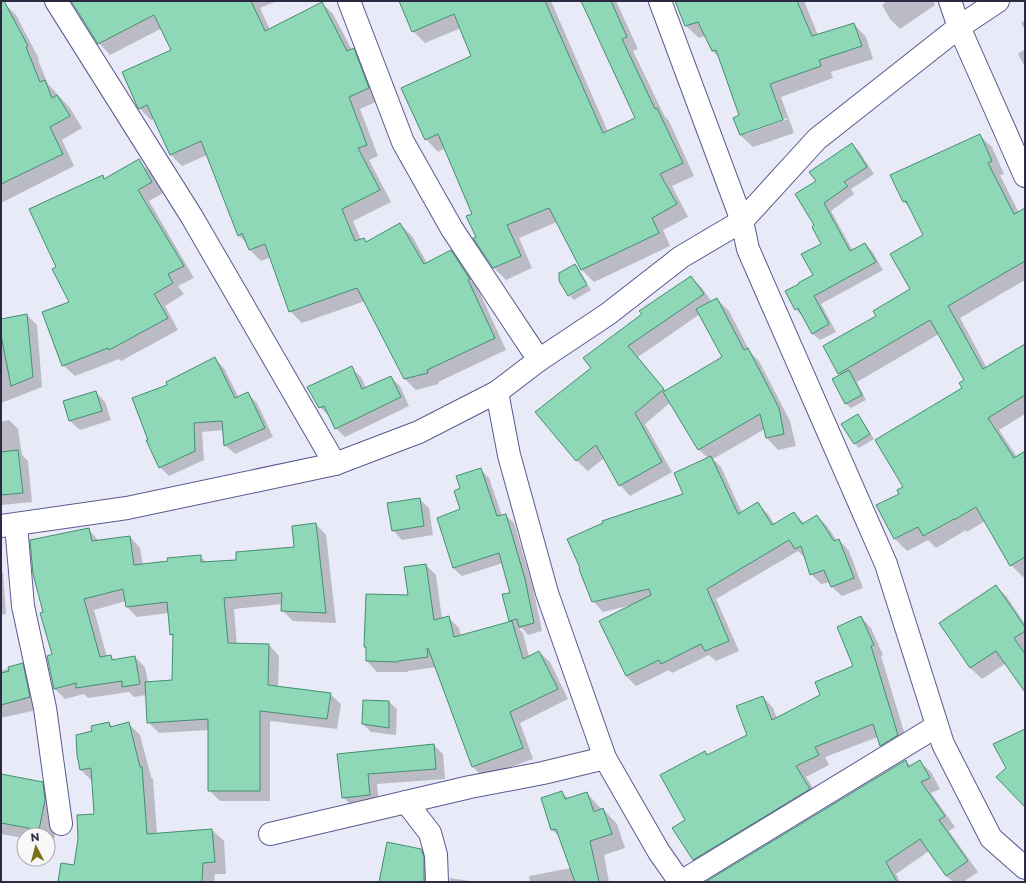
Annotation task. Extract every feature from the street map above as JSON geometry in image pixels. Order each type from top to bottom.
[{"type":"street","points":[[56,1],[192,217],[335,464]]},
{"type":"street","points":[[349,1],[403,142],[452,229],[539,360]]},
{"type":"street","points":[[660,1],[742,221],[748,249],[886,564],[942,744],[990,838],[1025,868]]},
{"type":"street","points":[[950,1],[959,27],[1025,176]]},
{"type":"street","points":[[61,824],[45,708],[23,606],[8,525],[128,508],[335,464],[419,432],[497,392],[539,360],[608,314],[681,257],[742,221],[817,139],[959,27],[998,1]]},
{"type":"street","points":[[497,392],[509,455],[547,593],[605,758],[659,852],[680,882],[937,726]]},
{"type":"street","points":[[270,834],[470,787],[543,773],[605,758]]},
{"type":"street","points":[[406,802],[430,833],[436,856],[437,882]]},
{"type":"building","points":[[1,1],[4,1],[28,46],[26,47],[40,82],[45,80],[52,98],[57,95],[70,116],[50,127],[63,154],[1,184]]},
{"type":"building","points":[[71,1],[251,1],[265,31],[322,2],[347,51],[354,48],[369,88],[349,97],[367,145],[358,148],[380,190],[342,209],[355,241],[364,238],[366,242],[400,223],[424,264],[451,250],[470,279],[468,280],[495,338],[427,370],[428,373],[404,379],[357,288],[289,312],[265,244],[249,250],[242,233],[238,236],[201,141],[170,155],[147,105],[139,109],[137,106],[122,72],[171,50],[154,15],[98,44]]},
{"type":"building","points":[[399,1],[545,1],[603,133],[635,118],[581,1],[611,1],[627,37],[622,39],[655,109],[657,108],[683,163],[660,174],[677,204],[652,218],[659,233],[581,270],[549,208],[507,225],[521,256],[493,268],[473,238],[476,237],[466,216],[472,214],[438,134],[425,140],[401,88],[471,56],[454,14],[412,32]]},
{"type":"building","points":[[675,1],[797,1],[812,36],[854,23],[862,46],[819,60],[821,66],[770,84],[783,120],[740,135],[733,118],[739,115],[716,50],[712,51],[698,22],[685,26]]},
{"type":"building","points":[[980,134],[992,161],[988,163],[1014,214],[1025,208],[1025,261],[948,306],[983,369],[1025,344],[1025,395],[988,418],[1014,458],[1025,451],[1025,557],[1010,566],[976,507],[923,536],[918,527],[894,539],[876,505],[899,494],[897,490],[903,487],[875,440],[962,388],[959,383],[964,380],[930,320],[838,374],[823,346],[876,316],[873,311],[910,289],[890,254],[923,235],[906,201],[903,202],[890,175]]},
{"type":"building","points":[[852,143],[867,167],[844,182],[848,186],[824,203],[850,251],[865,243],[876,262],[814,296],[829,324],[812,334],[798,308],[795,310],[785,291],[813,275],[801,254],[821,244],[812,227],[814,225],[795,194],[816,181],[809,172]]},
{"type":"building","points":[[139,159],[152,182],[138,190],[184,266],[168,274],[173,283],[154,294],[168,318],[109,350],[108,348],[62,366],[42,312],[69,302],[52,269],[56,267],[29,209],[103,175],[104,179]]},
{"type":"building","points":[[575,264],[587,285],[568,296],[559,281],[559,273]]},
{"type":"building","points":[[691,276],[704,294],[628,346],[664,389],[635,413],[662,462],[619,486],[596,445],[576,461],[535,412],[591,368],[583,358],[642,314],[639,311]]},
{"type":"building","points":[[717,298],[744,350],[748,348],[779,408],[784,434],[766,438],[760,414],[698,450],[663,392],[722,357],[696,309]]},
{"type":"building","points":[[27,314],[33,377],[11,386],[1,335],[1,319]]},
{"type":"building","points":[[215,357],[235,398],[248,392],[265,428],[224,446],[222,421],[194,423],[195,451],[159,468],[146,440],[148,440],[132,398],[167,385],[166,382]]},
{"type":"building","points":[[352,366],[362,389],[391,376],[401,397],[335,429],[324,406],[319,408],[307,387]]},
{"type":"building","points":[[849,370],[862,395],[845,404],[832,379]]},
{"type":"building","points":[[96,391],[102,411],[69,421],[63,401]]},
{"type":"building","points":[[858,414],[870,434],[854,444],[841,424]]},
{"type":"building","points":[[18,450],[23,493],[1,495],[1,452]]},
{"type":"building","points":[[711,456],[738,514],[758,502],[772,525],[794,512],[802,524],[817,515],[834,541],[839,539],[854,578],[831,587],[824,570],[810,575],[801,546],[795,549],[789,540],[707,589],[729,641],[705,651],[701,644],[661,664],[659,660],[626,676],[599,621],[651,595],[649,589],[592,602],[579,569],[580,568],[567,539],[603,523],[602,521],[683,494],[674,473]]},
{"type":"building","points":[[481,468],[497,516],[506,514],[525,579],[534,623],[519,627],[517,619],[509,621],[502,594],[510,593],[499,553],[453,568],[437,518],[460,509],[454,491],[460,488],[456,476]]},
{"type":"building","points":[[420,498],[424,526],[392,531],[387,503]]},
{"type":"building","points":[[316,523],[326,613],[281,611],[282,593],[224,598],[228,643],[269,644],[268,685],[331,693],[327,719],[260,711],[260,791],[208,791],[208,719],[147,723],[145,682],[172,680],[173,634],[170,635],[167,602],[126,607],[123,589],[84,599],[100,657],[111,655],[112,660],[135,656],[140,684],[122,687],[122,681],[76,688],[76,683],[54,689],[47,656],[52,654],[40,613],[43,612],[33,574],[30,540],[89,528],[92,541],[130,536],[134,565],[168,561],[167,558],[201,555],[201,562],[236,560],[236,552],[294,547],[292,526]]},
{"type":"building","points":[[426,564],[434,620],[449,616],[454,637],[512,621],[523,659],[539,651],[558,689],[510,712],[523,748],[472,767],[428,648],[428,657],[398,662],[366,661],[366,647],[364,647],[366,594],[408,595],[404,567]]},
{"type":"building","points":[[996,585],[1025,627],[1025,631],[1014,638],[1025,654],[1025,692],[996,651],[970,668],[939,623]]},
{"type":"building","points":[[861,616],[874,645],[871,646],[898,735],[880,746],[873,724],[815,747],[819,755],[796,766],[810,789],[693,860],[672,828],[685,820],[660,775],[705,751],[707,755],[747,735],[736,706],[763,696],[772,720],[820,695],[815,682],[853,666],[837,627]]},
{"type":"building","points":[[23,663],[30,697],[1,705],[1,673],[9,671],[8,667]]},
{"type":"building","points":[[363,700],[389,701],[389,728],[362,724]]},
{"type":"building","points":[[109,722],[110,727],[129,722],[140,767],[142,767],[147,834],[212,829],[215,862],[203,863],[202,882],[58,882],[61,863],[74,865],[78,839],[77,815],[94,814],[91,768],[80,770],[77,755],[76,735],[92,731],[91,726]]},
{"type":"building","points":[[1025,729],[1025,807],[996,777],[1006,768],[993,744]]},
{"type":"building","points":[[434,744],[436,769],[368,774],[370,795],[342,798],[337,754]]},
{"type":"building","points":[[906,760],[908,767],[920,760],[930,778],[921,782],[945,816],[939,820],[968,861],[946,876],[920,839],[886,862],[897,882],[707,882],[707,881]]},
{"type":"building","points":[[1,774],[43,782],[45,800],[40,827],[23,827],[1,823]]},
{"type":"building","points":[[562,791],[565,799],[587,792],[594,812],[603,808],[612,834],[590,841],[599,882],[575,882],[556,829],[551,830],[541,798]]},
{"type":"building","points":[[387,842],[421,849],[424,857],[424,882],[379,882]]}]
